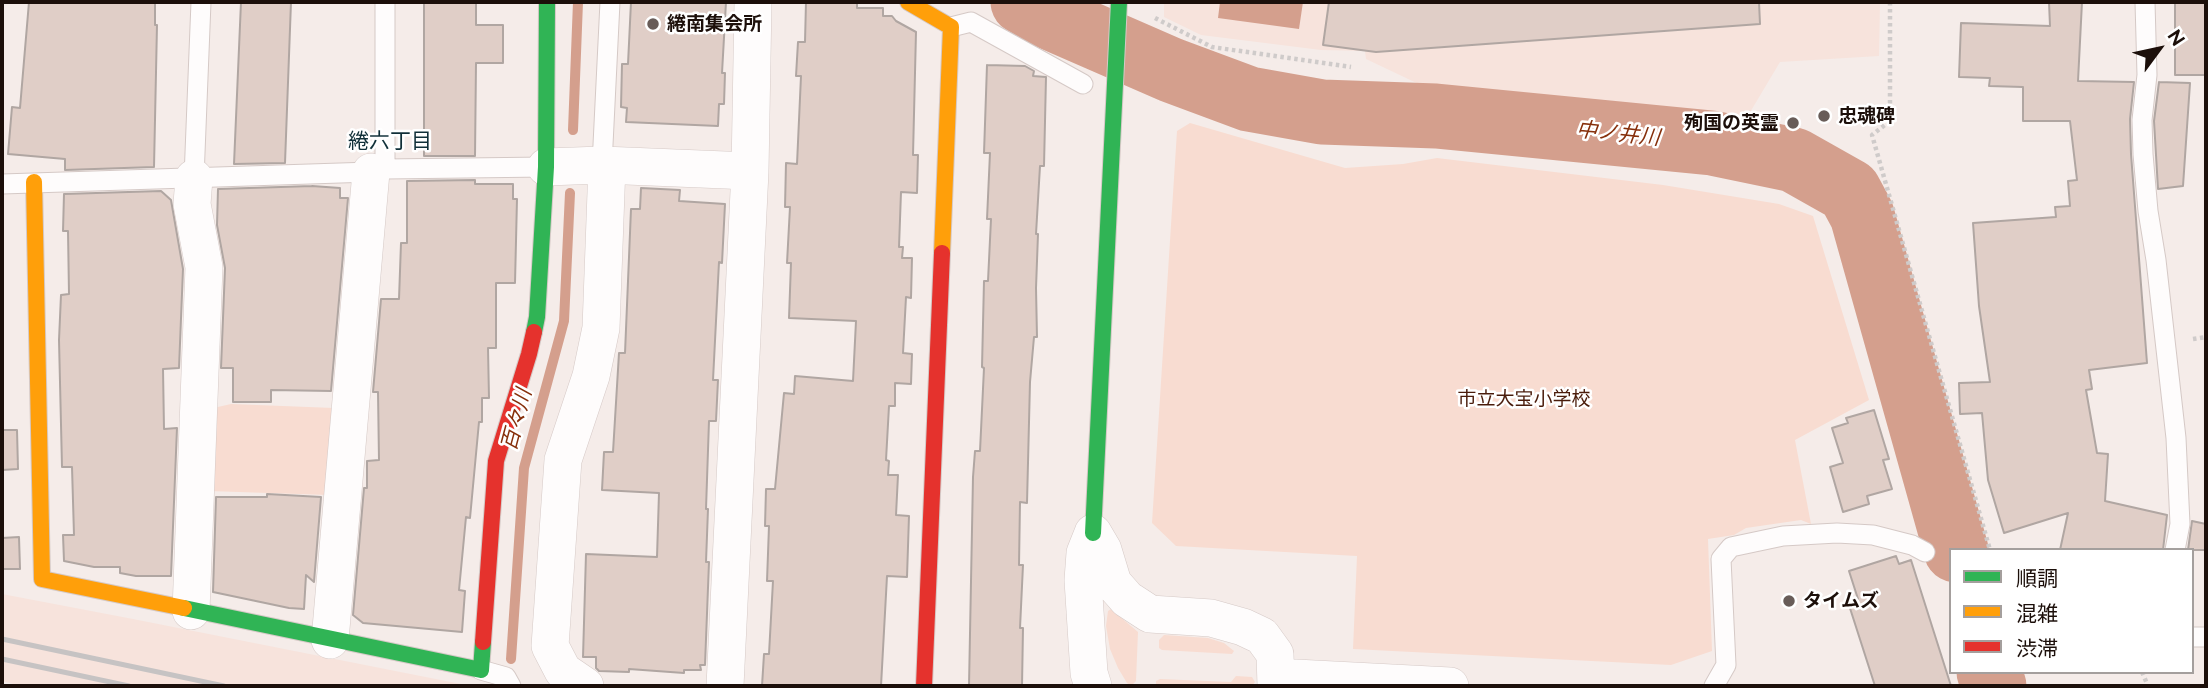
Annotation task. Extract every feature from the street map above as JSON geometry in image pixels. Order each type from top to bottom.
[{"type":"street","points":[[34,182],[42,579],[481,670],[496,461],[529,354],[537,317],[546,167],[547,2]]},
{"type":"street","points":[[725,686],[750,171],[753,2]]},
{"type":"street","points":[[908,2],[951,27],[924,686]]},
{"type":"street","points":[[1093,686],[1089,673],[1083,580],[1084,553],[1093,533],[1119,5]]},
{"type":"street","points":[[546,167],[604,165],[750,171]]},
{"type":"street","points":[[585,686],[563,671],[550,646],[563,460],[591,376],[601,328],[604,165]]},
{"type":"street","points":[[330,640],[378,171]]},
{"type":"street","points":[[191,611],[204,267],[192,204],[194,178]]},
{"type":"street","points":[[1093,533],[1103,550],[1113,583],[1126,600],[1150,614],[1211,618],[1243,627],[1262,636],[1275,654],[1276,682],[1450,686]]},
{"type":"lane","points":[[194,178],[201,2]]},
{"type":"lane","points":[[378,171],[385,2]]},
{"type":"lane","points":[[604,165],[610,2]]},
{"type":"lane","points":[[2145,2],[2147,75],[2142,120],[2143,154],[2176,438],[2180,524],[2175,548]]},
{"type":"lane","points":[[951,27],[971,22],[1083,84]]},
{"type":"lane","points":[[2,184],[546,167]]},
{"type":"lane","points":[[1714,686],[1726,665],[1721,559],[1731,547],[1783,536],[1837,533],[1873,535],[1912,545],[1926,552]]},
{"type":"lane","points":[[481,670],[506,677],[511,686]]},
{"type":"path","points":[[1890,2],[1890,121],[1872,135],[1989,548]]},
{"type":"path","points":[[1155,18],[1212,47],[1351,67]]},
{"type":"shaded area","points":[[1164,2],[1880,2],[1879,56],[1780,62],[1749,114],[1722,118],[1425,87],[1366,59],[1365,51],[1321,50],[1201,35],[1164,17]]},
{"type":"shaded area","points":[[1220,2],[1303,2],[1299,29],[1218,18]]},
{"type":"shaded area","points":[[2,594],[471,686],[21,686],[2,681]]},
{"type":"green space","name":"市立大宝小学校","points":[[1190,123],[1345,168],[1403,164],[1437,158],[1663,185],[1779,204],[1813,216],[1869,400],[1795,440],[1811,524],[1801,520],[1746,528],[1734,535],[1708,539],[1712,651],[1671,665],[1353,649],[1357,556],[1176,546],[1152,523],[1177,131]]},
{"type":"green space","points":[[231,404],[334,408],[328,495],[209,491],[209,409]]},
{"type":"green space","points":[[1111,609],[1138,632],[1136,681],[1131,686],[1118,668],[1110,649],[1106,626],[1108,611]]},
{"type":"green space","points":[[1164,635],[1208,638],[1224,643],[1234,651],[1232,654],[1162,650],[1159,648],[1159,640]]},
{"type":"green space","points":[[1236,676],[1252,677],[1255,682],[1252,686],[1156,686],[1156,681],[1160,679],[1231,682]]},
{"type":"building","points":[[29,2],[155,2],[157,25],[154,167],[65,170],[65,159],[8,154],[12,107],[20,108]]},
{"type":"building","points":[[241,2],[291,2],[285,163],[234,164]]},
{"type":"building","points":[[424,2],[476,2],[476,25],[503,25],[503,63],[476,63],[475,156],[424,156]]},
{"type":"building","points":[[631,2],[726,2],[722,73],[725,73],[724,104],[719,104],[718,126],[626,122],[627,108],[621,107],[622,64],[628,64]]},
{"type":"building","points":[[806,2],[857,2],[857,8],[883,8],[883,16],[892,16],[916,32],[913,155],[918,155],[917,193],[901,192],[899,247],[903,247],[902,258],[912,258],[911,298],[906,297],[903,353],[912,354],[911,384],[895,383],[895,406],[889,406],[886,460],[889,461],[888,475],[898,475],[896,515],[909,516],[907,577],[887,576],[881,686],[762,686],[764,654],[769,654],[773,581],[767,581],[769,526],[765,526],[766,489],[775,489],[784,393],[794,394],[795,376],[853,381],[856,321],[789,318],[791,263],[787,263],[790,207],[785,207],[786,163],[797,164],[801,76],[796,76],[798,42],[805,42]]},
{"type":"building","points":[[1329,2],[1759,2],[1760,24],[1376,52],[1323,45]]},
{"type":"building","points":[[2049,2],[2082,2],[2078,81],[2134,82],[2130,119],[2131,154],[2147,363],[2089,370],[2092,389],[2086,390],[2097,453],[2108,454],[2105,501],[2167,515],[2163,548],[2060,548],[2068,513],[2004,533],[1988,480],[1982,413],[1960,414],[1959,383],[1990,382],[1979,306],[1973,223],[2056,217],[2055,207],[2070,206],[2068,181],[2077,180],[2070,121],[2023,121],[2023,87],[1989,86],[1990,78],[1959,77],[1961,23],[2050,26]]},
{"type":"building","points":[[2175,2],[2206,2],[2206,75],[2175,75]]},
{"type":"building","points":[[987,65],[1025,66],[1034,71],[1033,76],[1046,77],[1044,166],[1040,166],[1036,234],[1037,337],[1034,337],[1030,382],[1027,503],[1020,502],[1019,565],[1023,565],[1020,628],[1023,628],[1022,686],[969,686],[973,477],[975,451],[980,451],[984,281],[988,281],[991,219],[987,219],[990,153],[984,153]]},
{"type":"building","points":[[2159,82],[2190,83],[2183,186],[2158,189],[2154,121]]},
{"type":"building","points":[[475,180],[475,184],[513,184],[513,199],[517,199],[515,283],[496,283],[496,348],[488,348],[489,398],[482,398],[482,422],[479,422],[470,518],[466,517],[459,590],[465,591],[462,632],[363,623],[353,615],[364,488],[367,488],[367,461],[379,460],[378,392],[373,392],[381,299],[399,299],[401,243],[407,243],[407,181]]},
{"type":"building","points":[[312,186],[340,188],[340,198],[348,198],[331,391],[271,390],[271,402],[233,402],[233,368],[221,368],[225,268],[217,225],[218,189]]},
{"type":"building","points":[[641,188],[680,190],[679,201],[725,204],[713,380],[718,380],[716,421],[709,421],[706,562],[709,562],[705,665],[700,665],[701,670],[684,670],[684,673],[629,669],[629,672],[599,671],[596,668],[596,657],[583,657],[586,554],[657,557],[659,493],[602,490],[604,452],[613,452],[619,353],[625,353],[631,209],[640,209]]},
{"type":"building","points":[[161,191],[171,200],[183,269],[179,368],[163,369],[164,429],[177,428],[171,576],[136,576],[120,573],[120,567],[94,567],[64,561],[63,535],[74,535],[72,467],[62,467],[59,340],[61,295],[69,294],[68,231],[63,231],[64,194]]},
{"type":"building","points":[[1874,410],[1889,459],[1883,460],[1892,489],[1867,496],[1869,504],[1843,512],[1830,467],[1843,463],[1832,428],[1848,423],[1846,418]]},
{"type":"building","points":[[2,430],[17,430],[18,469],[2,470]]},
{"type":"building","points":[[267,494],[321,497],[314,582],[306,575],[304,609],[213,592],[216,497],[267,497]]},
{"type":"building","points":[[2192,521],[2206,524],[2206,550],[2188,548]]},
{"type":"building","points":[[19,537],[20,569],[2,569],[2,538]]},
{"type":"building","points":[[1896,556],[1899,564],[1911,560],[1951,686],[1875,686],[1848,602],[1858,599],[1849,571]]},
{"type":"waterway","name":"百々川","points":[[573,130],[578,2]]},
{"type":"waterway","name":"中ノ井川","points":[[1023,2],[1047,16],[1171,70],[1249,99],[1322,112],[1436,116],[1712,143],[1794,160],[1849,191],[1862,215],[1955,548]]},
{"type":"waterway","name":"百々川","points":[[511,659],[524,468],[564,321],[570,193]]},
{"type":"waterway","name":"中ノ井川","points":[[1990,674],[1994,686]]},
{"type":"railway","points":[[2,639],[224,686]]},
{"type":"railway","points":[[2,659],[129,686]]},
{"type":"traffic: fast","points":[[534,332],[546,167],[547,2]]},
{"type":"traffic: fast","points":[[1093,533],[1119,2]]},
{"type":"traffic: fast","points":[[184,608],[481,670],[483,642]]},
{"type":"traffic: slow","points":[[908,2],[951,27],[942,253]]},
{"type":"traffic: slow","points":[[34,182],[42,579],[184,608]]},
{"type":"traffic: jam","points":[[924,686],[942,253]]},
{"type":"traffic: jam","points":[[483,642],[496,461],[534,332]]},
{"type":"place","name":"綣南集会所","points":[[653,24]]},
{"type":"place","name":"忠魂碑","points":[[1824,116]]},
{"type":"place","name":"殉国の英霊","points":[[1793,123]]},
{"type":"place","name":"タイムズ","points":[[1789,601]]},
{"type":"district","name":"綣六丁目","points":[[390,142]]}]
